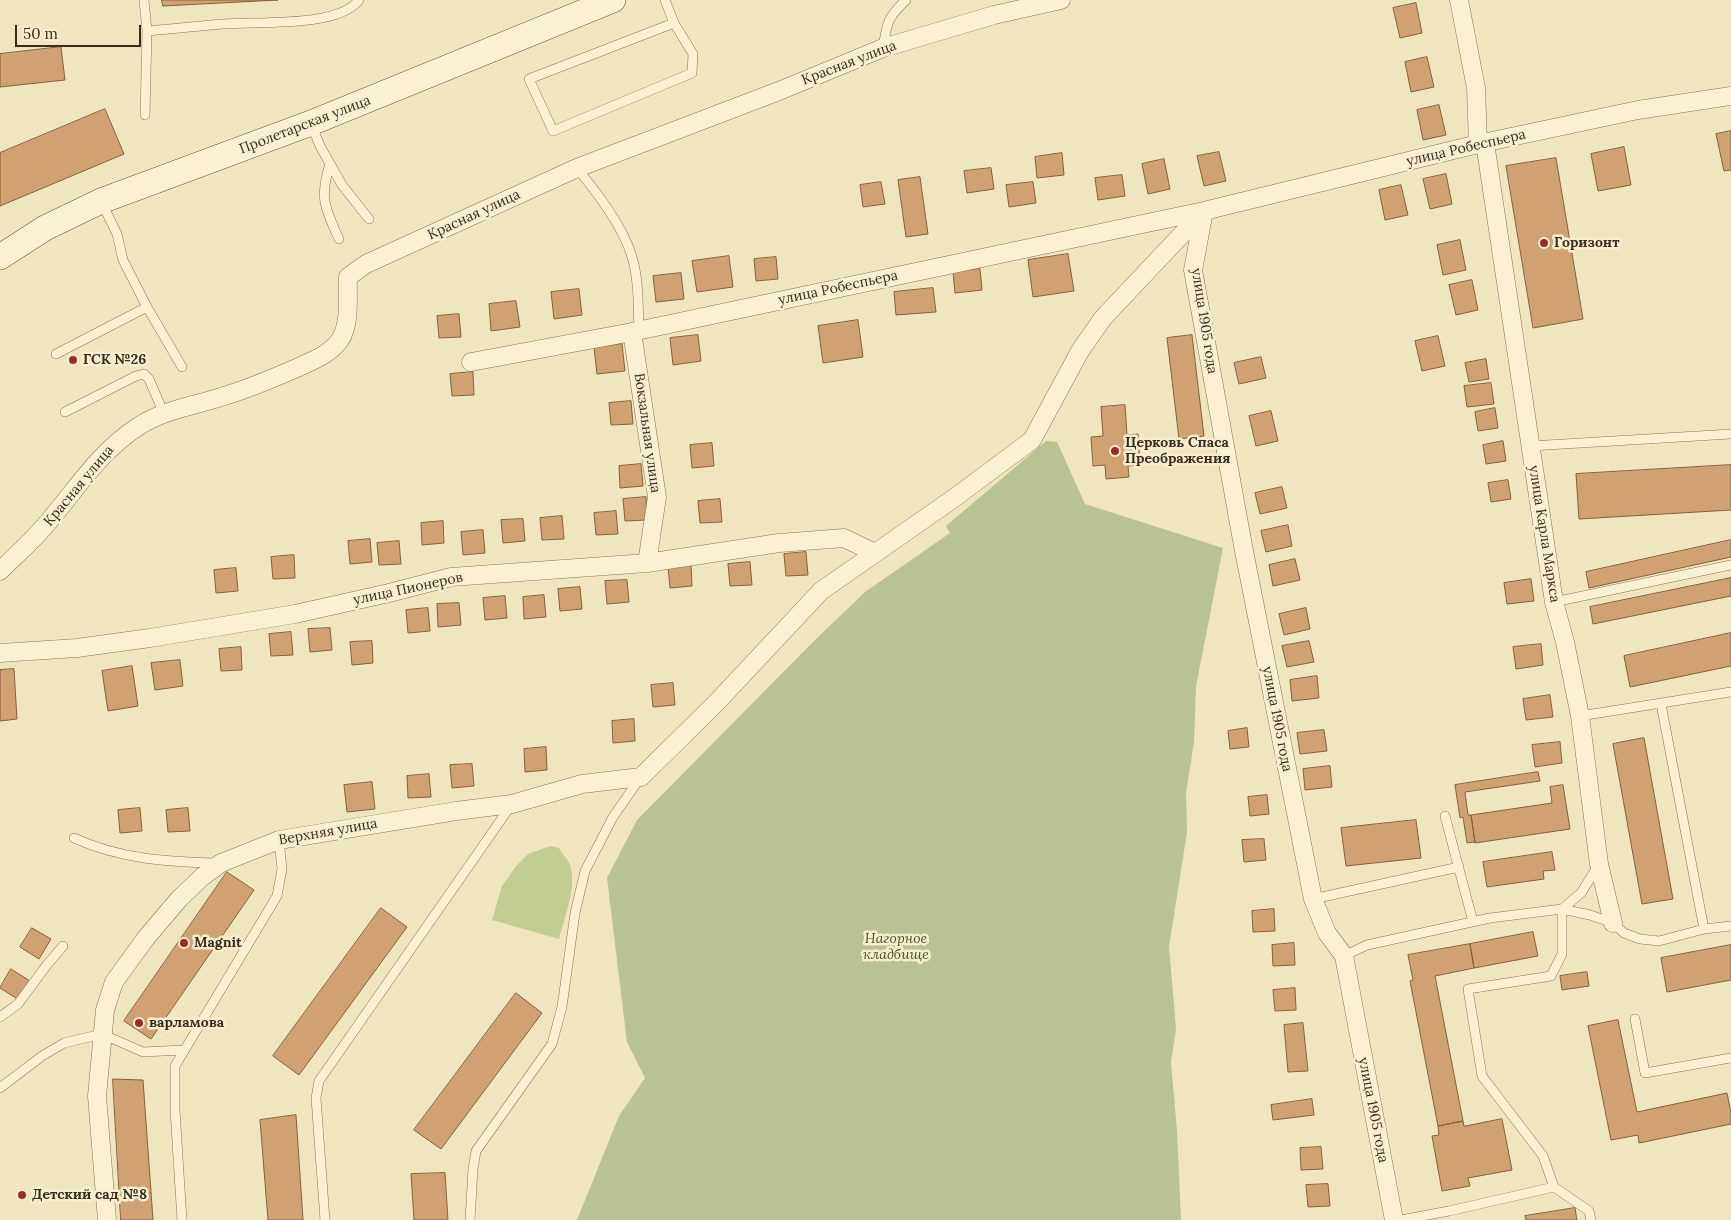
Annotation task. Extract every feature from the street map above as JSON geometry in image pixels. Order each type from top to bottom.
[{"type":"main road","name":"Пролетарская улица","points":[[0,256],[45,228],[101,201],[311,124],[613,0]]},
{"type":"street","name":"Красная улица","points":[[0,571],[43,528],[81,479],[110,446],[140,424],[164,414],[258,384],[324,356],[340,340],[348,318],[348,277],[366,264],[577,168],[779,91],[883,48],[994,15],[1061,0]]},
{"type":"street","name":"улица Карла Маркса","points":[[1459,0],[1476,88],[1482,144],[1554,602],[1565,642],[1580,716],[1600,864],[1613,923]]},
{"type":"street","name":"улица Робеспьера","points":[[471,362],[636,331],[1204,211],[1482,144],[1638,110],[1731,96]]},
{"type":"street","points":[[641,777],[716,703],[821,591],[957,496],[1032,440],[1080,351],[1103,318],[1204,211]]},
{"type":"street","name":"улица 1905 года","points":[[1204,211],[1193,270],[1244,550],[1313,899],[1327,933],[1344,956],[1394,1220]]},
{"type":"street","name":"Вокзальная улица","points":[[636,331],[657,497],[647,563]]},
{"type":"street","name":"улица Пионеров","points":[[0,653],[77,648],[295,614],[389,594],[451,577],[647,563],[779,543],[844,538],[875,553]]},
{"type":"street","name":"Верхняя улица","points":[[107,1220],[97,1096],[105,1010],[114,982],[146,938],[179,898],[202,877],[221,863],[278,840],[456,811],[512,804],[582,784],[641,777]]},
{"type":"lane","points":[[144,0],[148,31],[146,115]]},
{"type":"lane","points":[[148,31],[225,24],[283,23],[324,17],[354,7],[359,0]]},
{"type":"lane","points":[[666,0],[674,23],[693,54],[692,73],[553,132],[529,79],[674,23]]},
{"type":"lane","points":[[883,48],[886,28],[892,13],[906,0]]},
{"type":"lane","points":[[311,124],[320,146],[342,185],[369,219]]},
{"type":"lane","points":[[330,164],[325,178],[323,199],[339,239]]},
{"type":"lane","points":[[577,168],[620,230],[632,257],[638,289],[636,331]]},
{"type":"lane","points":[[101,201],[117,234],[124,260],[147,307],[182,367]]},
{"type":"lane","points":[[56,354],[147,307]]},
{"type":"lane","points":[[65,412],[128,380],[144,374],[149,379],[164,414]]},
{"type":"lane","points":[[1530,446],[1731,434]]},
{"type":"lane","points":[[1554,602],[1731,565]]},
{"type":"lane","points":[[1580,716],[1731,692]]},
{"type":"lane","points":[[1661,704],[1704,929]]},
{"type":"lane","points":[[470,1220],[476,1151],[552,1044],[562,1007],[574,913],[585,871],[613,816],[641,777]]},
{"type":"lane","points":[[325,1220],[316,1098],[319,1081],[512,804]]},
{"type":"lane","points":[[1445,816],[1473,922]]},
{"type":"lane","points":[[74,838],[107,851],[134,858],[172,862],[221,863]]},
{"type":"lane","points":[[182,1220],[174,1110],[175,1066],[278,896],[282,869],[278,840]]},
{"type":"lane","points":[[1591,1220],[1589,1211],[1554,1187],[1543,1156],[1482,1076],[1468,989],[1551,976],[1562,954],[1562,909],[1581,893],[1600,864]]},
{"type":"lane","points":[[1313,899],[1459,867]]},
{"type":"lane","points":[[1344,956],[1367,945],[1473,922],[1562,909],[1590,915],[1613,923],[1624,933],[1640,939],[1660,941],[1704,929],[1731,926]]},
{"type":"lane","points":[[0,1017],[18,1004],[63,946]]},
{"type":"lane","points":[[1635,1019],[1645,1074],[1731,1058]]},
{"type":"lane","points":[[0,1088],[42,1056],[64,1043],[102,1034],[143,1052],[183,1050]]},
{"type":"lane","points":[[1401,1220],[1554,1187]]},
{"type":"green space","name":"Нагорное кладбище","points":[[1046,441],[1057,442],[1085,504],[1223,548],[1196,686],[1194,742],[1186,793],[1187,832],[1169,947],[1176,1029],[1171,1062],[1177,1131],[1181,1220],[577,1220],[619,1116],[645,1078],[627,1042],[607,878],[637,820],[865,592],[950,533],[946,526]]},
{"type":"green space","points":[[550,846],[559,848],[569,863],[572,874],[569,902],[559,939],[492,920],[502,886],[517,865],[528,854]]},
{"type":"building","points":[[162,0],[278,0],[163,6]]},
{"type":"building","points":[[1416,3],[1422,33],[1400,38],[1393,8]]},
{"type":"building","points":[[61,47],[65,80],[0,87],[0,54]]},
{"type":"building","points":[[1427,57],[1434,87],[1411,92],[1405,62]]},
{"type":"building","points":[[1439,105],[1446,135],[1423,140],[1417,110]]},
{"type":"building","points":[[105,109],[124,154],[0,206],[0,153]]},
{"type":"building","points":[[1731,131],[1731,170],[1724,171],[1716,134]]},
{"type":"building","points":[[1624,147],[1631,185],[1598,191],[1591,154]]},
{"type":"building","points":[[1219,152],[1226,181],[1204,186],[1197,156]]},
{"type":"building","points":[[1062,153],[1064,175],[1037,178],[1035,157]]},
{"type":"building","name":"Горизонт","points":[[1556,158],[1583,319],[1533,328],[1506,166]]},
{"type":"building","points":[[1164,159],[1170,189],[1148,194],[1142,164]]},
{"type":"building","points":[[991,168],[994,189],[967,193],[964,171]]},
{"type":"building","points":[[1446,174],[1452,204],[1430,209],[1423,179]]},
{"type":"building","points":[[1122,175],[1125,196],[1098,200],[1095,178]]},
{"type":"building","points":[[920,177],[928,234],[906,237],[898,180]]},
{"type":"building","points":[[881,182],[885,204],[863,207],[860,185]]},
{"type":"building","points":[[1033,182],[1036,203],[1009,207],[1006,185]]},
{"type":"building","points":[[1401,185],[1408,215],[1385,220],[1379,190]]},
{"type":"building","points":[[1460,240],[1466,270],[1443,275],[1437,245]]},
{"type":"building","points":[[1068,254],[1074,291],[1033,297],[1028,260]]},
{"type":"building","points":[[729,256],[733,287],[697,292],[692,261]]},
{"type":"building","points":[[776,257],[778,279],[756,281],[754,259]]},
{"type":"building","points":[[980,269],[982,290],[955,293],[953,272]]},
{"type":"building","points":[[681,273],[684,299],[656,302],[653,276]]},
{"type":"building","points":[[1472,280],[1478,310],[1456,315],[1449,285]]},
{"type":"building","points":[[933,288],[936,312],[896,315],[894,292]]},
{"type":"building","points":[[579,289],[582,315],[554,319],[551,292]]},
{"type":"building","points":[[516,301],[520,327],[491,331],[489,304]]},
{"type":"building","points":[[459,314],[461,337],[439,338],[437,316]]},
{"type":"building","points":[[858,320],[863,357],[823,363],[818,326]]},
{"type":"building","points":[[698,335],[701,361],[673,365],[670,338]]},
{"type":"building","points":[[1192,335],[1204,436],[1179,439],[1167,338]]},
{"type":"building","points":[[1438,336],[1445,366],[1422,371],[1415,341]]},
{"type":"building","points":[[622,344],[625,371],[597,374],[594,348]]},
{"type":"building","points":[[1261,357],[1266,378],[1239,384],[1234,363]]},
{"type":"building","points":[[1486,359],[1489,379],[1469,382],[1465,363]]},
{"type":"building","points":[[473,372],[474,395],[452,396],[450,374]]},
{"type":"building","points":[[1491,383],[1494,404],[1467,407],[1464,386]]},
{"type":"building","points":[[631,401],[633,424],[611,425],[609,403]]},
{"type":"building","name":"Церковь Спаса Преображения","points":[[1125,405],[1127,435],[1138,434],[1140,465],[1128,466],[1129,477],[1106,479],[1105,465],[1093,466],[1091,437],[1103,436],[1101,407]]},
{"type":"building","points":[[1495,408],[1498,428],[1478,431],[1475,412]]},
{"type":"building","points":[[1271,411],[1278,441],[1256,446],[1249,416]]},
{"type":"building","points":[[1503,441],[1506,461],[1486,464],[1483,445]]},
{"type":"building","points":[[712,443],[714,466],[692,468],[690,445]]},
{"type":"building","points":[[641,464],[643,486],[620,488],[619,466]]},
{"type":"building","points":[[1731,465],[1731,510],[1579,519],[1576,474]]},
{"type":"building","points":[[1508,480],[1511,499],[1491,502],[1488,483]]},
{"type":"building","points":[[1282,487],[1287,508],[1260,514],[1255,493]]},
{"type":"building","points":[[646,497],[647,520],[625,521],[623,499]]},
{"type":"building","points":[[720,499],[722,522],[700,523],[698,501]]},
{"type":"building","points":[[616,511],[618,534],[596,535],[594,513]]},
{"type":"building","points":[[562,516],[564,539],[542,540],[540,518]]},
{"type":"building","points":[[523,519],[525,541],[503,543],[501,520]]},
{"type":"building","points":[[443,521],[444,543],[422,545],[421,523]]},
{"type":"building","points":[[1288,525],[1292,546],[1266,552],[1261,531]]},
{"type":"building","points":[[483,530],[485,553],[463,555],[461,532]]},
{"type":"building","points":[[370,539],[372,562],[350,564],[348,541]]},
{"type":"building","points":[[1731,540],[1731,557],[1589,588],[1586,572]]},
{"type":"building","points":[[399,541],[401,564],[379,565],[377,543]]},
{"type":"building","points":[[806,552],[808,575],[786,576],[784,554]]},
{"type":"building","points":[[294,555],[295,578],[273,579],[271,557]]},
{"type":"building","points":[[1295,559],[1300,580],[1273,586],[1269,565]]},
{"type":"building","points":[[750,562],[752,585],[730,586],[728,564]]},
{"type":"building","points":[[691,564],[692,586],[670,588],[668,566]]},
{"type":"building","points":[[236,568],[238,591],[216,593],[214,570]]},
{"type":"building","points":[[1731,578],[1731,596],[1593,624],[1590,607]]},
{"type":"building","points":[[1531,579],[1534,601],[1507,604],[1504,583]]},
{"type":"building","points":[[627,580],[629,602],[607,604],[605,581]]},
{"type":"building","points":[[580,587],[582,609],[560,611],[558,589]]},
{"type":"building","points":[[544,595],[546,617],[524,619],[523,597]]},
{"type":"building","points":[[505,596],[507,618],[485,620],[483,598]]},
{"type":"building","points":[[459,603],[461,625],[438,627],[437,604]]},
{"type":"building","points":[[428,608],[430,631],[408,633],[406,610]]},
{"type":"building","points":[[1306,608],[1310,629],[1284,635],[1279,614]]},
{"type":"building","points":[[330,628],[332,650],[310,652],[308,629]]},
{"type":"building","points":[[291,632],[293,655],[271,656],[269,634]]},
{"type":"building","points":[[1731,633],[1731,666],[1630,687],[1624,656]]},
{"type":"building","points":[[372,641],[373,663],[352,665],[350,642]]},
{"type":"building","points":[[1309,641],[1314,662],[1287,667],[1282,646]]},
{"type":"building","points":[[1541,644],[1543,665],[1516,669],[1513,647]]},
{"type":"building","points":[[241,647],[242,670],[221,671],[219,649]]},
{"type":"building","points":[[180,660],[183,686],[155,690],[151,663]]},
{"type":"building","points":[[132,666],[138,706],[108,711],[102,671]]},
{"type":"building","points":[[14,669],[17,719],[0,721],[0,670]]},
{"type":"building","points":[[1317,676],[1319,698],[1292,701],[1290,680]]},
{"type":"building","points":[[673,683],[675,705],[653,707],[651,685]]},
{"type":"building","points":[[1550,695],[1553,717],[1526,720],[1523,699]]},
{"type":"building","points":[[634,719],[635,741],[613,743],[612,721]]},
{"type":"building","points":[[1247,728],[1249,747],[1230,749],[1228,731]]},
{"type":"building","points":[[1324,730],[1327,751],[1300,754],[1297,733]]},
{"type":"building","points":[[1644,738],[1673,899],[1642,904],[1613,744]]},
{"type":"building","points":[[1560,742],[1562,763],[1535,767],[1532,745]]},
{"type":"building","points":[[546,747],[547,770],[525,772],[524,749]]},
{"type":"building","points":[[472,764],[474,786],[452,788],[450,765]]},
{"type":"building","points":[[1330,766],[1332,787],[1305,790],[1303,769]]},
{"type":"building","points":[[1538,772],[1540,781],[1465,792],[1468,815],[1471,815],[1475,842],[1467,843],[1463,817],[1460,818],[1455,785]]},
{"type":"building","points":[[429,774],[431,797],[408,798],[407,776]]},
{"type":"building","points":[[372,782],[375,809],[347,812],[344,785]]},
{"type":"building","points":[[1563,785],[1570,829],[1475,843],[1471,815],[1552,803],[1550,787]]},
{"type":"building","points":[[1267,795],[1269,814],[1250,816],[1248,797]]},
{"type":"building","points":[[140,808],[142,831],[120,833],[118,810]]},
{"type":"building","points":[[188,808],[190,831],[168,832],[166,810]]},
{"type":"building","points":[[1416,820],[1421,858],[1346,866],[1341,828]]},
{"type":"building","points":[[1264,839],[1266,860],[1244,862],[1242,840]]},
{"type":"building","points":[[1552,852],[1555,870],[1543,871],[1544,879],[1487,887],[1483,862]]},
{"type":"building","points":[[227,872],[254,890],[151,1039],[124,1021]]},
{"type":"building","points":[[381,908],[407,927],[299,1075],[273,1056]]},
{"type":"building","points":[[1274,909],[1275,931],[1253,932],[1252,911]]},
{"type":"building","points":[[32,928],[51,939],[39,959],[20,947]]},
{"type":"building","points":[[1533,932],[1538,956],[1474,968],[1470,944]]},
{"type":"building","points":[[1294,943],[1295,965],[1273,966],[1272,945]]},
{"type":"building","points":[[1470,944],[1474,968],[1435,976],[1463,1121],[1438,1126],[1410,981],[1413,980],[1408,955]]},
{"type":"building","points":[[1731,945],[1731,980],[1667,992],[1661,958]]},
{"type":"building","points":[[11,969],[30,981],[19,1000],[0,988]]},
{"type":"building","points":[[1587,972],[1589,986],[1562,990],[1560,976]]},
{"type":"building","points":[[1295,988],[1296,1010],[1275,1011],[1273,990]]},
{"type":"building","points":[[516,993],[542,1013],[441,1149],[414,1130]]},
{"type":"building","points":[[1618,1020],[1637,1112],[1727,1093],[1731,1124],[1639,1143],[1638,1135],[1611,1140],[1588,1026]]},
{"type":"building","points":[[1303,1023],[1308,1071],[1288,1072],[1284,1025]]},
{"type":"building","points":[[113,1079],[143,1080],[153,1220],[121,1220]]},
{"type":"building","points":[[1312,1099],[1314,1115],[1273,1120],[1271,1105]]},
{"type":"building","points":[[296,1115],[303,1220],[268,1220],[260,1120]]},
{"type":"building","points":[[1502,1119],[1512,1170],[1468,1178],[1470,1186],[1442,1191],[1432,1136],[1439,1135],[1438,1126],[1463,1121],[1464,1126]]},
{"type":"building","points":[[1321,1147],[1323,1169],[1301,1170],[1300,1148]]},
{"type":"building","points":[[445,1173],[448,1220],[414,1220],[411,1174]]},
{"type":"building","points":[[1328,1184],[1330,1206],[1308,1207],[1306,1185]]},
{"type":"building","points":[[1575,1208],[1577,1220],[1526,1220],[1525,1216]]},
{"type":"place","name":"Горизонт","points":[[1544,243]]},
{"type":"place","name":"ГСК №26","points":[[73,360]]},
{"type":"place","name":"Церковь Спаса Преображения","points":[[1115,451]]},
{"type":"place","name":"Magnit","points":[[184,943]]},
{"type":"place","name":"варламова","points":[[139,1023]]},
{"type":"place","name":"Детский сад №8","points":[[22,1195]]}]
